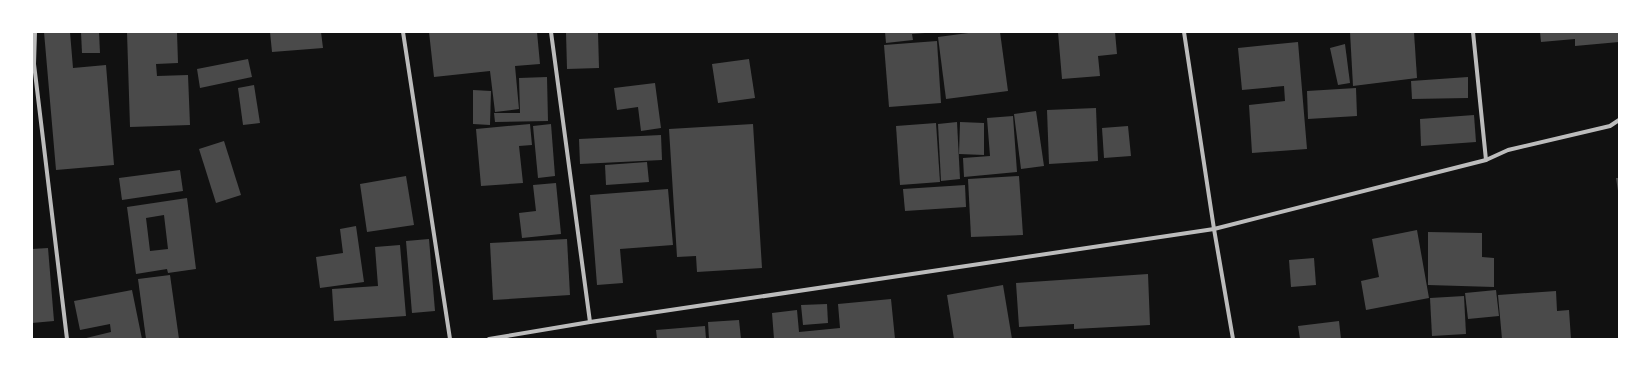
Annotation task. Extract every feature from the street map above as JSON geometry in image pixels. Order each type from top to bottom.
[{"type":"street","points":[[35,32],[34,64],[67,339]]},
{"type":"street","points":[[403,32],[450,339]]},
{"type":"street","points":[[551,32],[590,322]]},
{"type":"street","points":[[1184,32],[1214,229],[1233,339]]},
{"type":"street","points":[[1473,32],[1486,160]]},
{"type":"street","points":[[489,339],[590,322],[1214,229],[1486,160],[1508,150],[1610,126],[1619,120]]},
{"type":"building","points":[[44,32],[70,32],[73,68],[106,65],[114,165],[56,170]]},
{"type":"building","points":[[81,32],[99,32],[100,53],[82,53]]},
{"type":"building","points":[[127,32],[177,32],[178,63],[156,64],[157,76],[188,75],[190,125],[130,127]]},
{"type":"building","points":[[270,32],[321,32],[323,48],[272,52]]},
{"type":"building","points":[[429,32],[537,32],[540,64],[515,66],[519,109],[495,112],[490,71],[434,77]]},
{"type":"building","points":[[566,32],[598,32],[599,68],[567,69]]},
{"type":"building","points":[[885,32],[925,33],[912,34],[913,40],[886,43]]},
{"type":"building","points":[[976,32],[1000,32],[1008,91],[946,99],[938,37]]},
{"type":"building","points":[[1058,32],[1115,32],[1117,54],[1098,56],[1100,76],[1062,79]]},
{"type":"building","points":[[1350,32],[1414,32],[1417,78],[1353,86]]},
{"type":"building","points":[[1540,32],[1619,32],[1619,42],[1575,46],[1575,39],[1541,42]]},
{"type":"building","points":[[937,41],[941,103],[889,107],[884,45]]},
{"type":"building","points":[[1298,42],[1307,149],[1252,153],[1249,105],[1285,101],[1284,86],[1242,90],[1238,48]]},
{"type":"building","points":[[1345,44],[1350,83],[1338,85],[1330,48]]},
{"type":"building","points":[[248,59],[252,77],[200,88],[197,69]]},
{"type":"building","points":[[749,59],[755,98],[718,103],[712,64]]},
{"type":"building","points":[[547,77],[548,121],[495,122],[494,113],[520,113],[519,78]]},
{"type":"building","points":[[1468,77],[1468,98],[1412,99],[1411,81]]},
{"type":"building","points":[[655,83],[661,128],[641,131],[638,107],[617,110],[614,88]]},
{"type":"building","points":[[254,85],[260,123],[243,125],[238,88]]},
{"type":"building","points":[[1356,88],[1357,116],[1308,119],[1307,91]]},
{"type":"building","points":[[473,90],[491,91],[490,125],[473,124]]},
{"type":"building","points":[[1096,108],[1098,161],[1049,164],[1047,110]]},
{"type":"building","points":[[1036,111],[1044,166],[1021,169],[1014,114]]},
{"type":"building","points":[[1474,115],[1476,142],[1421,146],[1420,119]]},
{"type":"building","points":[[1013,116],[1017,172],[964,177],[963,158],[990,156],[987,118]]},
{"type":"building","points":[[957,122],[960,179],[941,181],[938,124]]},
{"type":"building","points":[[960,122],[984,123],[984,155],[959,154]]},
{"type":"building","points":[[936,123],[940,182],[900,185],[896,126]]},
{"type":"building","points":[[530,124],[532,145],[519,146],[523,183],[481,186],[476,129]]},
{"type":"building","points":[[551,124],[555,176],[538,178],[533,126]]},
{"type":"building","points":[[753,124],[762,268],[697,272],[696,256],[677,257],[669,129]]},
{"type":"building","points":[[1128,126],[1131,156],[1104,158],[1102,128]]},
{"type":"building","points":[[661,135],[662,160],[580,164],[579,139]]},
{"type":"building","points":[[224,141],[241,195],[216,203],[199,149]]},
{"type":"building","points":[[647,162],[649,182],[606,185],[605,165]]},
{"type":"building","points":[[180,170],[183,191],[122,200],[119,178]]},
{"type":"building","points":[[406,176],[414,225],[367,232],[360,184]]},
{"type":"building","points":[[1019,176],[1023,235],[971,237],[968,179]]},
{"type":"building","points":[[1616,178],[1619,178],[1619,191],[1618,191]]},
{"type":"building","points":[[556,183],[561,234],[522,238],[519,213],[536,211],[533,185]]},
{"type":"building","points":[[965,185],[966,207],[905,211],[903,189]]},
{"type":"building","points":[[668,189],[673,245],[620,249],[623,283],[597,285],[590,195]]},
{"type":"building","points":[[187,198],[196,269],[168,273],[167,269],[136,274],[127,207]],"holes":[[[164,215],[168,249],[150,251],[146,218]]]},
{"type":"building","points":[[356,226],[364,282],[320,288],[316,257],[343,253],[340,229]]},
{"type":"building","points":[[1417,230],[1429,298],[1366,310],[1361,281],[1379,277],[1372,239]]},
{"type":"building","points":[[1428,232],[1482,233],[1482,257],[1494,258],[1494,287],[1428,285]]},
{"type":"building","points":[[429,239],[435,311],[412,313],[406,241]]},
{"type":"building","points":[[567,239],[570,295],[493,300],[490,243]]},
{"type":"building","points":[[400,245],[406,316],[334,321],[332,289],[378,286],[375,247]]},
{"type":"building","points":[[48,248],[54,321],[32,323],[32,249]]},
{"type":"building","points":[[1314,258],[1316,285],[1291,287],[1289,260]]},
{"type":"building","points":[[1148,274],[1150,325],[1074,329],[1074,324],[1019,327],[1016,283]]},
{"type":"building","points":[[170,275],[179,339],[146,339],[138,279]]},
{"type":"building","points":[[1003,285],[1012,339],[954,339],[947,295]]},
{"type":"building","points":[[132,290],[142,339],[82,339],[111,332],[110,324],[80,330],[74,301]]},
{"type":"building","points":[[1496,290],[1499,316],[1468,319],[1465,293]]},
{"type":"building","points":[[1556,291],[1557,311],[1569,310],[1571,339],[1502,339],[1498,295]]},
{"type":"building","points":[[1464,296],[1466,334],[1432,336],[1430,298]]},
{"type":"building","points":[[891,299],[895,339],[774,339],[772,313],[797,310],[799,332],[840,328],[838,304]]},
{"type":"building","points":[[827,304],[828,323],[803,325],[801,305]]},
{"type":"building","points":[[739,320],[741,339],[709,339],[708,322]]},
{"type":"building","points":[[1339,321],[1341,339],[1300,339],[1298,326]]},
{"type":"building","points":[[705,326],[706,339],[657,339],[656,330]]}]
